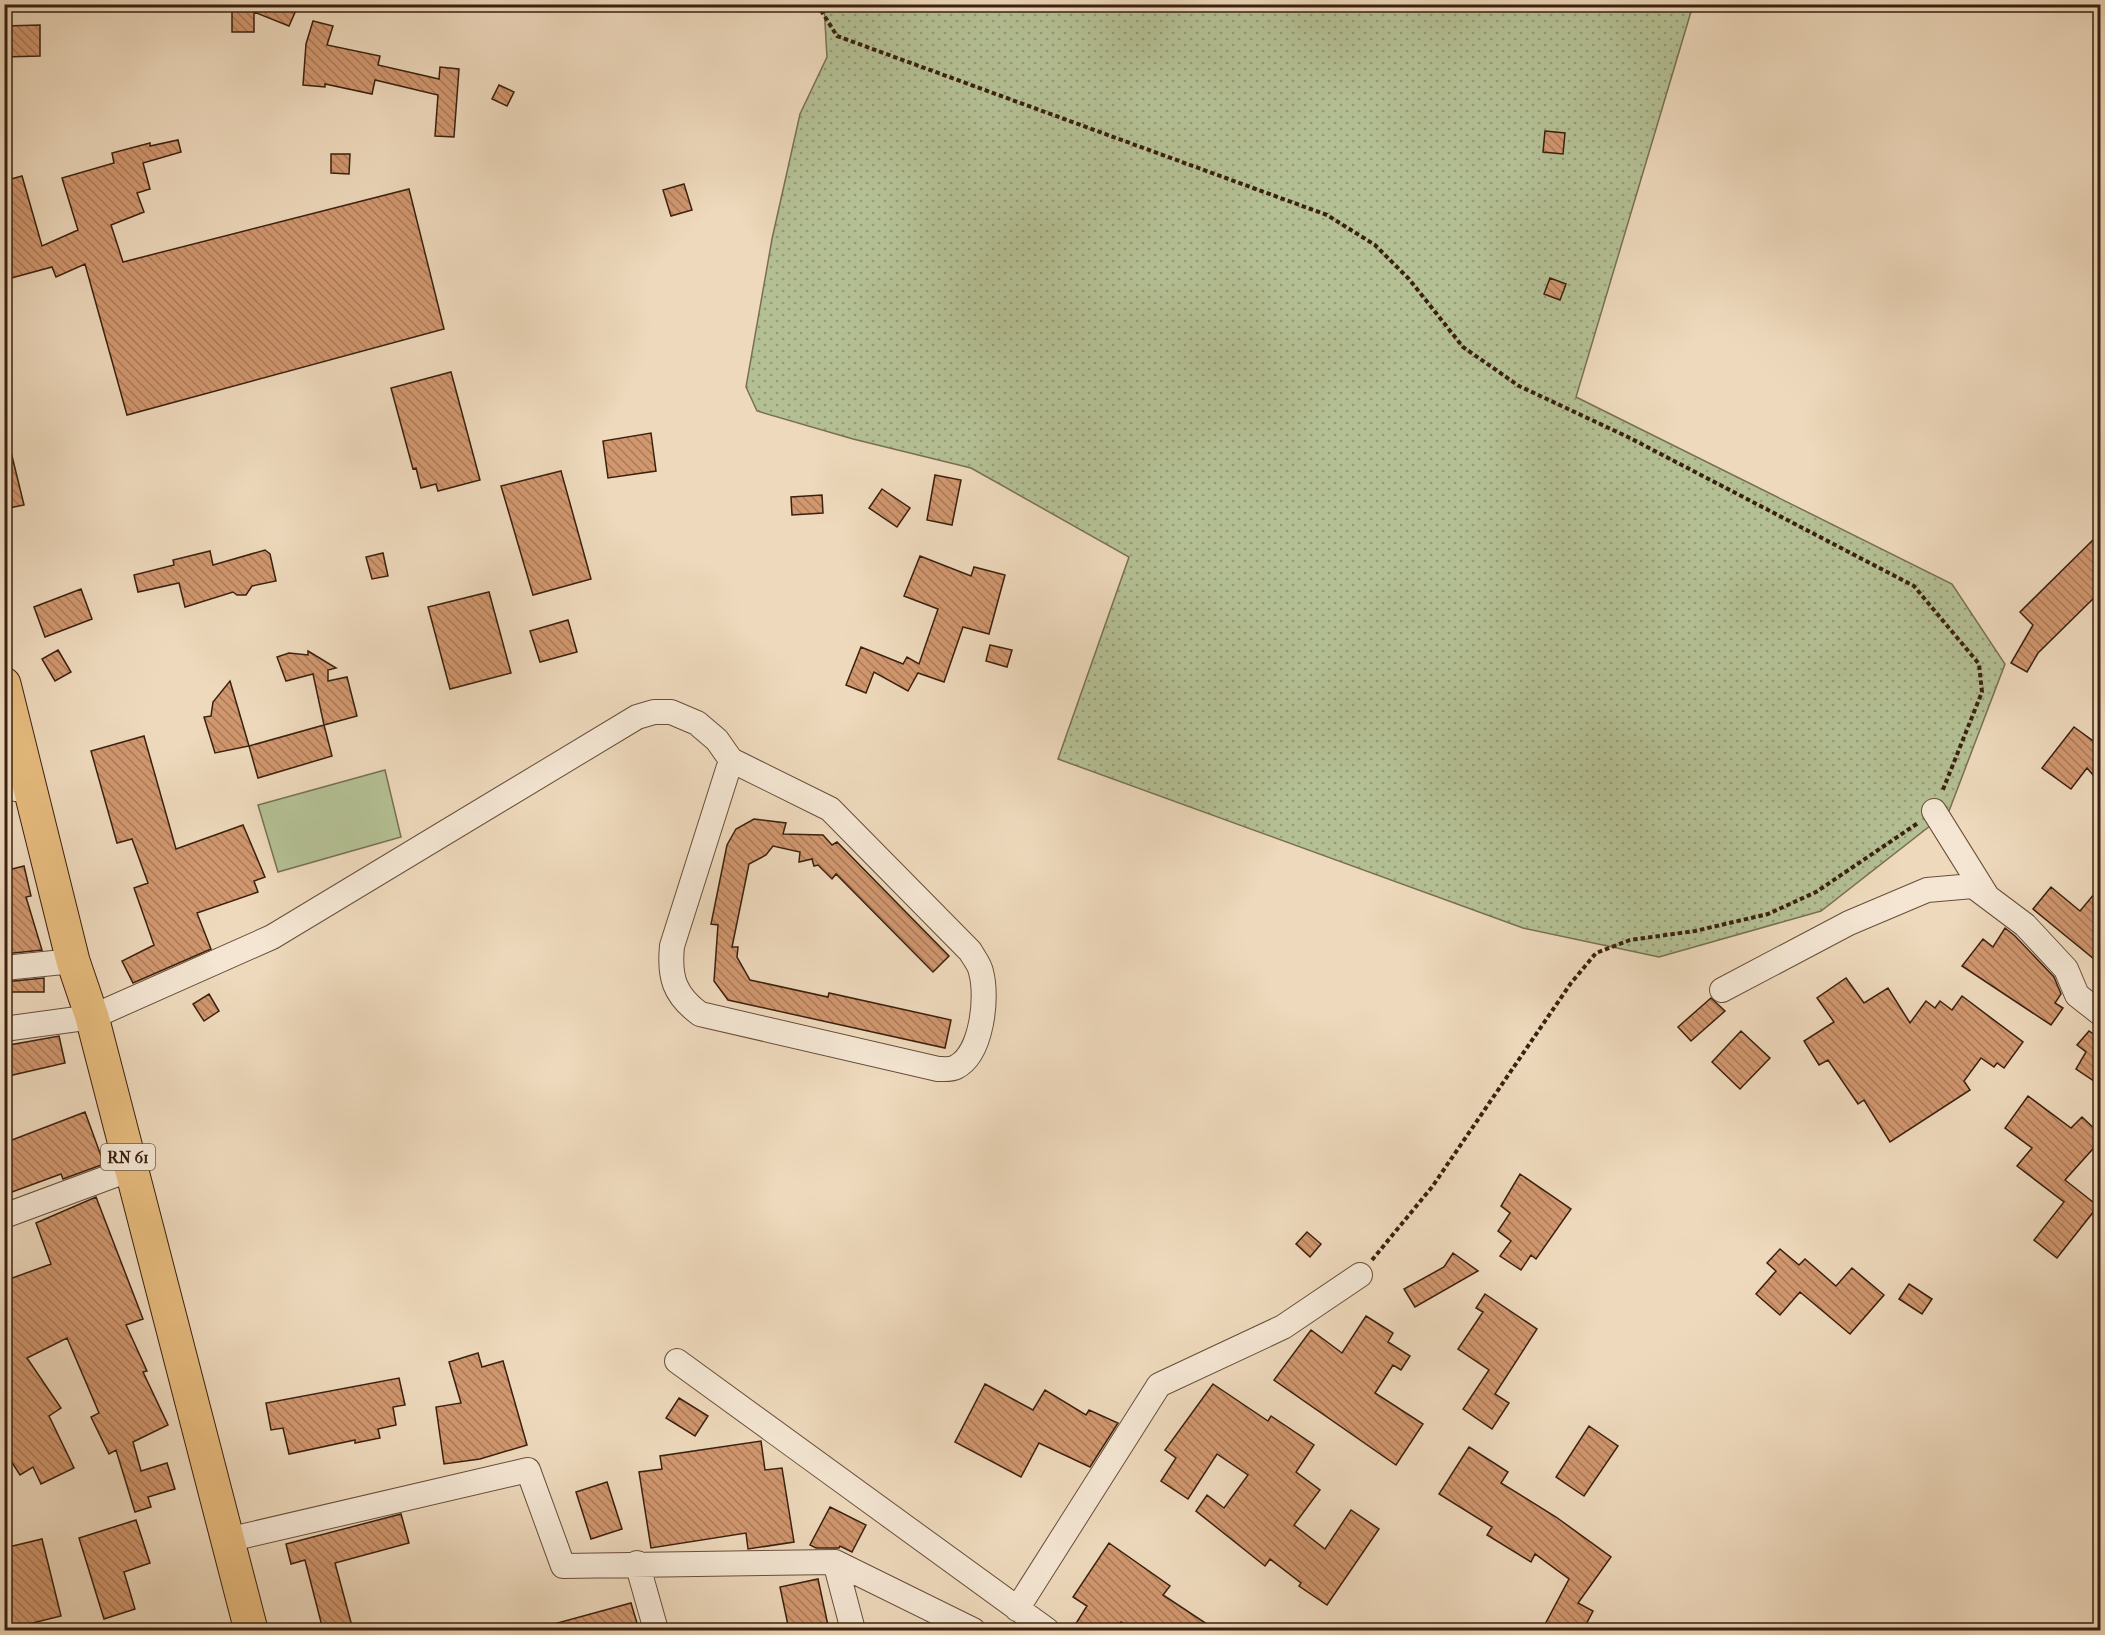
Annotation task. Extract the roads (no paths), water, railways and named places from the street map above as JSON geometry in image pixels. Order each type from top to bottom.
[{"type":"main road","name":"RN 61","points":[[4,684],[19,789],[92,1017],[251,1630]]},
{"type":"street","points":[[4,1029],[92,1017],[273,937],[637,717],[654,712],[671,712],[697,723],[717,740],[731,760],[830,809],[970,951],[981,970],[984,1005],[970,1054],[962,1064],[953,1069],[938,1069],[700,1014],[684,1003],[676,988],[670,966],[672,946],[731,760]]},
{"type":"street","points":[[1934,811],[1987,896]]},
{"type":"street","points":[[1722,990],[1849,923],[1927,890],[1973,886],[2025,926],[2066,969],[2077,995],[2100,1013]]},
{"type":"street","points":[[4,968],[73,961]]},
{"type":"street","points":[[4,1216],[130,1169]]},
{"type":"street","points":[[1017,1609],[1159,1385],[1284,1327],[1360,1275]]},
{"type":"street","points":[[677,1361],[1047,1630]]},
{"type":"street","points":[[227,1540],[528,1470],[562,1566],[637,1563],[835,1562],[973,1630]]},
{"type":"street","points":[[835,1562],[853,1630]]},
{"type":"street","points":[[637,1563],[656,1630]]}]
